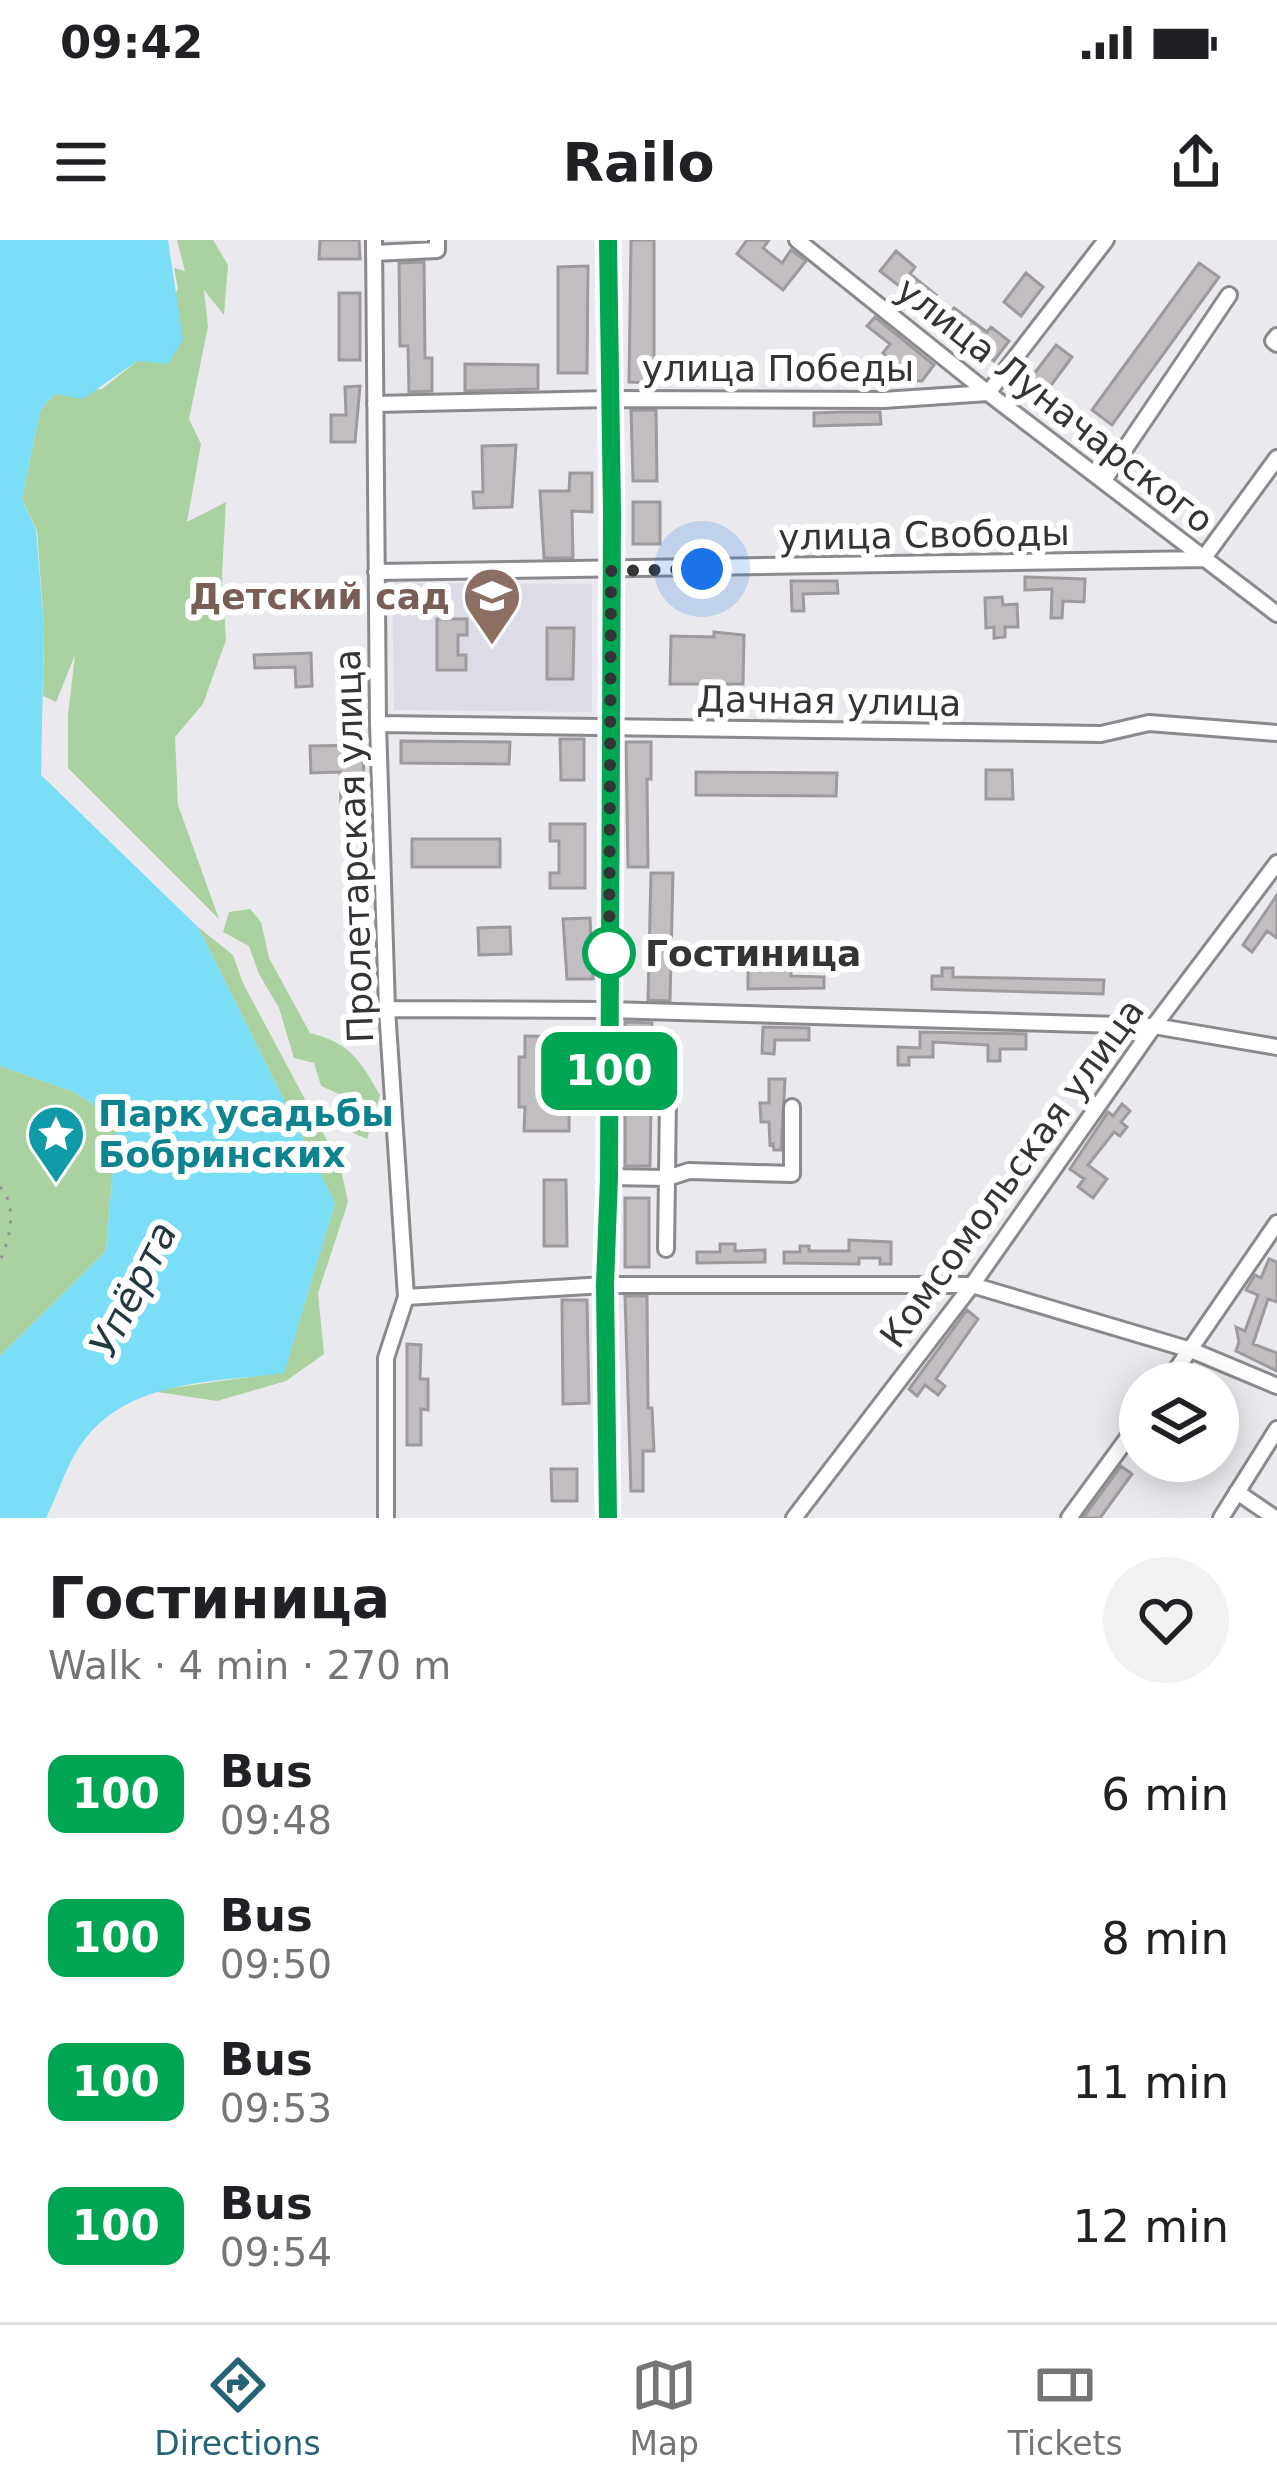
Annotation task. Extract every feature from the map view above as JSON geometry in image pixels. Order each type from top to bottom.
[{"type":"main road","points":[[608,240],[608,1518]]},
{"type":"street","points":[[374,246],[437,250],[437,240]]},
{"type":"street","name":"улица Луначарского","points":[[797,240],[1277,614]]},
{"type":"street","points":[[988,393],[1106,240]]},
{"type":"street","name":"Пролетарская улица","points":[[374,246],[378,724],[387,1009],[406,1297],[386,1358],[381,1517]]},
{"type":"street","points":[[1104,480],[1229,295]]},
{"type":"street","name":"улица Победы","points":[[375,404],[883,400],[988,393]]},
{"type":"street","points":[[1203,559],[1277,458]]},
{"type":"street","name":"улица Свободы","points":[[376,572],[1203,559]]},
{"type":"street","name":"Дачная улица","points":[[378,724],[1101,734],[1149,723],[1277,733]]},
{"type":"street","name":"Комсомольская улица","points":[[794,1518],[972,1285],[1154,1026],[1277,863]]},
{"type":"street","points":[[387,1009],[609,1010],[1154,1026],[1277,1047]]},
{"type":"street","points":[[666,1249],[668,1092]]},
{"type":"street","points":[[609,1177],[667,1178],[689,1172],[791,1174],[792,1107]]},
{"type":"street","points":[[1182,1362],[1277,1223]]},
{"type":"street","points":[[406,1297],[605,1285],[972,1285],[1191,1350],[1277,1386]]},
{"type":"street","points":[[1221,1518],[1277,1429]]},
{"type":"street","points":[[1069,1518],[1119,1449]]},
{"type":"street","points":[[1237,1492],[1275,1518]]},
{"type":"path","points":[[0,1187],[11,1210],[0,1261]]},
{"type":"shaded area","name":"Детский сад","points":[[392,583],[592,584],[592,712],[394,710]]},
{"type":"green space","points":[[177,240],[213,240],[228,265],[224,315],[204,290],[208,327],[189,419],[201,444],[187,522],[226,502],[222,576],[226,640],[203,704],[175,737],[178,805],[219,919],[68,768],[75,655],[56,702],[43,696],[37,531],[22,499],[40,411],[54,394],[102,389],[137,361],[149,360],[178,288],[174,268],[185,271]]},
{"type":"green space","points":[[250,909],[261,922],[269,958],[310,1033],[335,1042],[352,1055],[380,1095],[367,1139],[342,1128],[348,1098],[321,1086],[314,1063],[294,1058],[279,1008],[249,946],[223,932],[229,912]]},
{"type":"green space","points":[[198,927],[233,955],[243,983],[340,1165],[348,1202],[318,1293],[324,1354],[286,1381],[217,1401],[151,1391],[284,1372],[335,1203]]},
{"type":"green space","name":"Парк усадьбы Бобринских","points":[[0,1066],[74,1092],[117,1120],[106,1251],[0,1356]]},
{"type":"water","name":"Упёрта","points":[[0,240],[168,240],[183,340],[168,364],[137,361],[83,399],[54,394],[40,411],[22,499],[36,530],[44,627],[41,775],[198,927],[335,1203],[284,1373],[170,1388],[119,1409],[78,1449],[46,1518],[0,1518],[0,1356],[106,1251],[117,1120],[74,1092],[0,1066]]},
{"type":"building","points":[[320,240],[359,240],[360,259],[319,259]]},
{"type":"building","points":[[631,240],[654,240],[654,383],[629,382]]},
{"type":"building","points":[[747,240],[769,240],[763,248],[782,263],[791,250],[806,261],[783,290],[737,254]]},
{"type":"building","points":[[896,251],[915,267],[910,274],[936,295],[926,307],[880,271]]},
{"type":"building","points":[[424,262],[425,358],[432,358],[432,391],[409,392],[408,346],[400,346],[399,263]]},
{"type":"building","points":[[1199,263],[1219,277],[1112,425],[1092,410]]},
{"type":"building","points":[[588,266],[587,373],[558,373],[558,267]]},
{"type":"building","points":[[1026,273],[1043,287],[1021,316],[1004,302]]},
{"type":"building","points":[[339,293],[360,293],[360,360],[339,360]]},
{"type":"building","points":[[954,308],[987,332],[991,327],[1009,341],[994,361],[943,322]]},
{"type":"building","points":[[875,317],[934,365],[922,381],[886,379],[883,353],[890,344],[867,326]]},
{"type":"building","points":[[1056,345],[1072,357],[1044,395],[1027,383]]},
{"type":"building","points":[[465,364],[538,365],[538,389],[465,391]]},
{"type":"building","points":[[360,386],[355,442],[331,442],[331,415],[346,415],[345,387]]},
{"type":"building","points":[[631,410],[656,410],[657,481],[633,481]]},
{"type":"building","points":[[880,412],[881,424],[814,426],[814,413]]},
{"type":"building","points":[[516,445],[512,507],[474,508],[473,492],[483,492],[482,446]]},
{"type":"building","points":[[570,473],[592,473],[592,512],[572,511],[573,558],[544,558],[540,491],[569,491]]},
{"type":"building","points":[[633,502],[660,502],[660,544],[633,544]]},
{"type":"building","points":[[1025,577],[1085,579],[1084,602],[1063,601],[1062,618],[1051,618],[1052,589],[1025,590]]},
{"type":"building","points":[[791,581],[837,581],[838,593],[803,594],[804,611],[792,611]]},
{"type":"building","points":[[1002,597],[1003,605],[1017,604],[1018,627],[1005,627],[1005,637],[994,638],[994,627],[986,628],[985,598]]},
{"type":"building","points":[[437,619],[467,619],[467,635],[458,635],[458,655],[466,655],[466,670],[437,670]]},
{"type":"building","name":"Детский сад","points":[[547,628],[574,628],[573,679],[547,679]]},
{"type":"building","points":[[714,632],[744,635],[743,684],[670,684],[671,636],[714,637]]},
{"type":"building","points":[[311,653],[312,686],[296,687],[295,667],[255,668],[254,655]]},
{"type":"building","points":[[560,739],[584,739],[584,780],[561,780]]},
{"type":"building","points":[[401,741],[510,742],[509,764],[401,763]]},
{"type":"building","points":[[626,742],[651,742],[648,867],[628,867]]},
{"type":"building","points":[[363,745],[365,812],[341,812],[340,772],[311,773],[310,746]]},
{"type":"building","points":[[986,770],[1012,770],[1013,799],[986,799]]},
{"type":"building","points":[[696,772],[837,773],[836,796],[696,795]]},
{"type":"building","points":[[550,824],[585,824],[585,888],[550,888],[550,873],[559,873],[559,841],[550,841]]},
{"type":"building","points":[[412,839],[500,839],[500,867],[412,867]]},
{"type":"building","points":[[651,873],[673,873],[670,1001],[648,1000]]},
{"type":"building","points":[[1277,895],[1277,938],[1267,931],[1252,952],[1243,945]]},
{"type":"building","points":[[590,918],[593,979],[567,979],[563,919]]},
{"type":"building","points":[[510,927],[511,954],[479,955],[478,928]]},
{"type":"building","points":[[748,958],[779,967],[779,963],[791,963],[791,976],[824,977],[824,988],[748,989]]},
{"type":"building","points":[[942,968],[953,968],[953,977],[1104,980],[1103,994],[932,989],[932,976],[942,976]]},
{"type":"building","points":[[625,1022],[652,1023],[651,1089],[624,1088]]},
{"type":"building","points":[[763,1027],[809,1028],[809,1040],[775,1040],[774,1054],[762,1053]]},
{"type":"building","points":[[920,1032],[1026,1034],[1026,1049],[1000,1049],[1000,1061],[988,1061],[988,1045],[933,1042],[933,1057],[909,1057],[909,1065],[898,1065],[898,1047],[920,1048]]},
{"type":"building","points":[[525,1036],[570,1037],[569,1131],[524,1131],[519,1057],[525,1057]]},
{"type":"building","points":[[769,1079],[785,1079],[781,1150],[770,1145],[769,1122],[761,1122],[760,1103],[769,1103]]},
{"type":"building","points":[[1122,1104],[1130,1111],[1121,1122],[1127,1127],[1120,1136],[1114,1132],[1088,1165],[1107,1179],[1093,1198],[1078,1187],[1084,1179],[1070,1169],[1108,1112],[1113,1116]]},
{"type":"building","points":[[625,1107],[651,1107],[650,1166],[625,1166]]},
{"type":"building","points":[[544,1180],[566,1180],[567,1246],[544,1246]]},
{"type":"building","points":[[625,1198],[649,1198],[649,1267],[625,1267]]},
{"type":"building","points":[[849,1240],[891,1242],[891,1264],[880,1264],[880,1258],[859,1258],[859,1264],[784,1263],[784,1252],[800,1252],[800,1246],[809,1246],[809,1251],[849,1251]]},
{"type":"building","points":[[720,1244],[735,1244],[735,1251],[765,1250],[765,1262],[697,1263],[697,1252],[720,1252]]},
{"type":"building","points":[[1269,1259],[1277,1262],[1277,1302],[1268,1299],[1253,1344],[1277,1353],[1277,1371],[1236,1351],[1236,1327],[1245,1331],[1258,1295],[1246,1290],[1255,1275],[1261,1278]]},
{"type":"building","points":[[625,1296],[647,1296],[648,1408],[652,1408],[654,1451],[643,1451],[643,1491],[631,1491]]},
{"type":"building","points":[[562,1300],[587,1300],[589,1403],[563,1404]]},
{"type":"building","points":[[967,1310],[978,1319],[936,1379],[945,1386],[938,1395],[925,1385],[917,1396],[909,1389]]},
{"type":"building","points":[[407,1344],[421,1345],[420,1379],[428,1379],[428,1410],[421,1409],[421,1445],[407,1445]]},
{"type":"building","points":[[551,1469],[577,1469],[577,1501],[552,1501]]},
{"type":"building","points":[[1119,1469],[1119,1482],[1126,1482],[1100,1518],[1083,1518]]},
{"type":"bus line","name":"100","points":[[608,240],[612,512],[605,1285],[608,1518]]},
{"type":"place","name":"Детский сад","points":[[492,647]]},
{"type":"place","name":"Гостиница","points":[[609,953]]},
{"type":"place","name":"Парк усадьбы Бобринских","points":[[56,1185]]},
{"type":"route","points":[[609,953],[609,967],[611,571],[702,569]]}]
